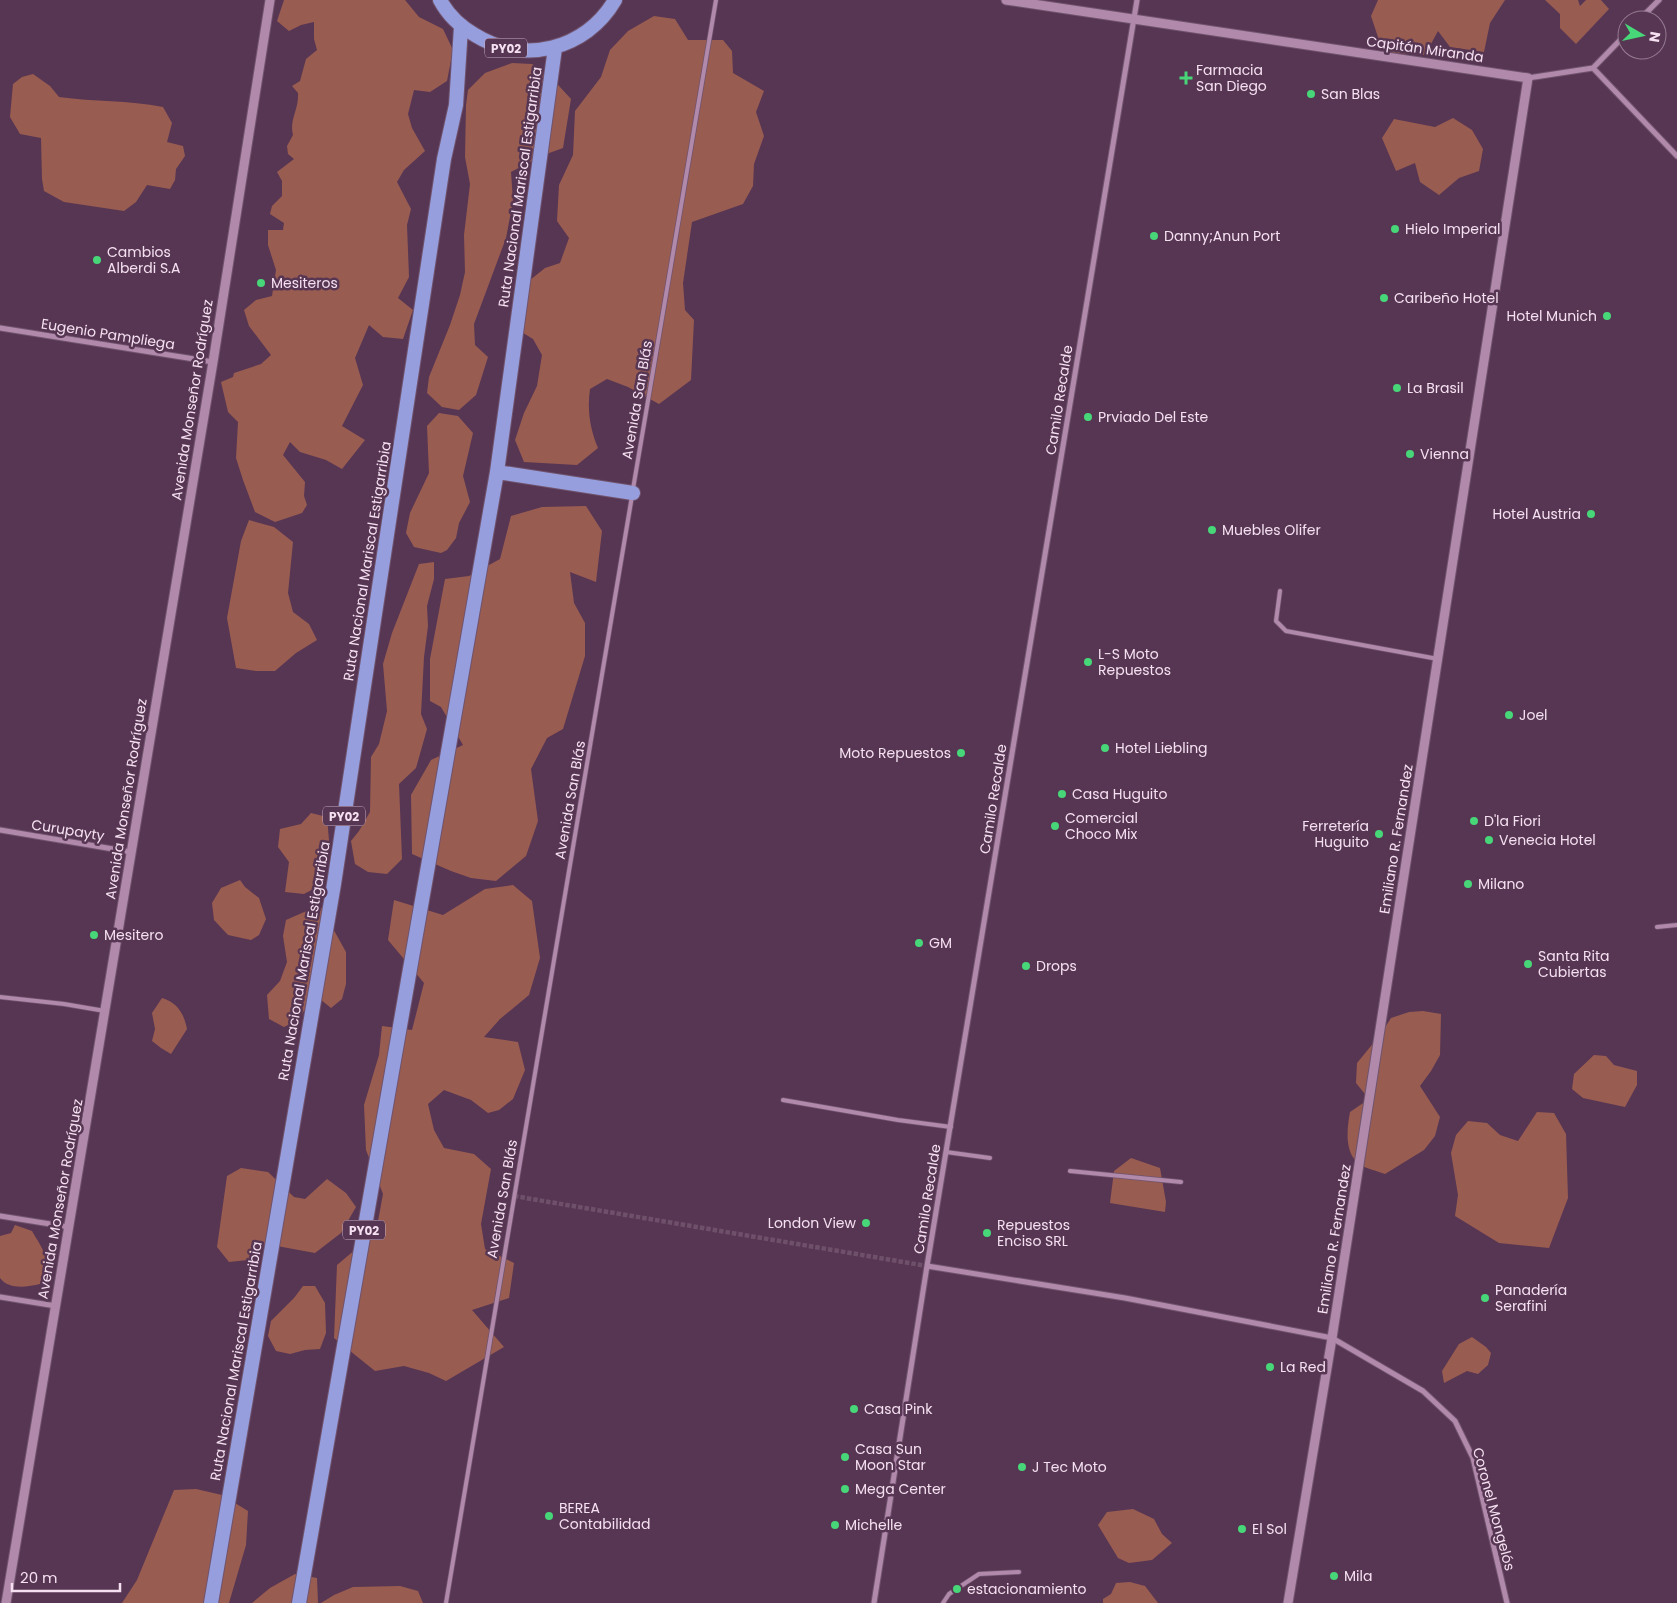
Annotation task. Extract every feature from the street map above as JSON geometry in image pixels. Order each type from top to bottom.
[{"type":"highway","name":"PY02","points":[[440,0],[461,27],[489,44],[522,52],[555,48],[578,38],[598,22],[616,1]]},
{"type":"highway","name":"Ruta Nacional Mariscal Estigarribia","points":[[211,1603],[334,884],[444,159],[456,104],[461,27]]},
{"type":"highway","name":"Ruta Nacional Mariscal Estigarribia","points":[[299,1603],[497,472],[555,48]]},
{"type":"highway","points":[[497,472],[633,493]]},
{"type":"street","name":"Avenida Monseñor Rodríguez","points":[[6,1603],[213,362],[270,0]]},
{"type":"street","name":"Capitán Miranda","points":[[1006,0],[1528,78],[1593,68]]},
{"type":"street","name":"Camilo Recalde","points":[[874,1603],[927,1266],[1137,0]]},
{"type":"street","points":[[1649,10],[1659,0]]},
{"type":"street","points":[[1617,43],[1593,68],[1677,156]]},
{"type":"street","name":"Emiliano R. Fernandez","points":[[1288,1603],[1332,1338],[1528,78]]},
{"type":"street","name":"Eugenio Pampliega","points":[[0,328],[213,362]]},
{"type":"street","name":"Curupayty","points":[[0,830],[131,852]]},
{"type":"street","points":[[0,1216],[70,1227]]},
{"type":"street","name":"Coronel Mongelós","points":[[927,1266],[1125,1298],[1332,1338],[1423,1390],[1455,1421],[1473,1458],[1507,1603]]},
{"type":"street","points":[[0,1297],[56,1306]]},
{"type":"lane","name":"Avenida San Blás","points":[[446,1603],[716,0]]},
{"type":"lane","points":[[1280,591],[1276,621],[1286,631],[1438,658]]},
{"type":"lane","points":[[1657,927],[1677,925]]},
{"type":"lane","points":[[0,997],[64,1004],[105,1011]]},
{"type":"lane","points":[[783,1100],[898,1120],[950,1126]]},
{"type":"lane","points":[[946,1152],[990,1158]]},
{"type":"lane","points":[[1070,1170],[1181,1182]]},
{"type":"lane","points":[[943,1603],[948,1594],[979,1574],[1019,1572]]},
{"type":"shaded area","points":[[284,0],[405,0],[419,17],[443,29],[453,50],[447,81],[430,92],[414,90],[408,114],[412,128],[425,151],[404,170],[397,182],[411,209],[407,225],[409,277],[398,298],[413,310],[403,339],[383,337],[369,325],[355,358],[363,385],[342,426],[365,440],[342,469],[326,460],[300,452],[290,442],[283,455],[305,482],[304,496],[307,505],[302,513],[275,522],[255,512],[236,458],[238,422],[228,412],[221,382],[233,377],[234,373],[261,364],[271,355],[249,326],[244,310],[256,300],[272,296],[276,270],[268,245],[268,230],[283,230],[284,223],[270,214],[272,206],[282,196],[282,181],[277,172],[294,159],[288,154],[287,146],[293,135],[292,124],[298,99],[298,93],[292,86],[300,81],[306,59],[317,50],[314,39],[314,22],[301,25],[289,31],[277,21]]},
{"type":"shaded area","points":[[1378,0],[1505,0],[1490,23],[1484,52],[1450,47],[1438,31],[1425,55],[1383,52],[1371,16]]},
{"type":"shaded area","points":[[1545,0],[1578,0],[1580,6],[1586,0],[1601,0],[1609,9],[1576,44],[1560,28],[1560,14]]},
{"type":"shaded area","points":[[654,16],[675,19],[688,40],[723,40],[732,51],[733,73],[764,91],[756,112],[764,136],[754,164],[753,186],[743,204],[692,222],[683,283],[685,310],[694,320],[691,380],[659,404],[628,387],[607,379],[590,389],[590,419],[598,448],[577,465],[524,462],[515,440],[524,413],[537,386],[542,355],[533,339],[510,325],[514,293],[545,268],[560,263],[569,238],[557,221],[559,185],[573,155],[575,111],[601,77],[610,50],[628,31]]},
{"type":"shaded area","points":[[512,63],[532,64],[549,75],[571,99],[563,148],[541,156],[511,172],[513,201],[506,238],[474,324],[475,345],[488,357],[476,395],[459,410],[442,407],[427,393],[429,377],[450,325],[465,272],[464,235],[470,184],[465,157],[468,90],[485,73]]},
{"type":"shaded area","points":[[33,74],[50,86],[59,97],[163,107],[172,123],[167,142],[183,146],[185,156],[176,169],[175,180],[170,189],[147,185],[136,202],[124,211],[64,202],[44,191],[41,138],[20,134],[10,117],[13,84],[22,77]]},
{"type":"shaded area","points":[[1453,118],[1472,130],[1483,149],[1479,171],[1459,178],[1439,195],[1420,182],[1415,163],[1396,171],[1382,138],[1394,119],[1435,127]]},
{"type":"shaded area","points":[[439,413],[458,416],[473,433],[463,476],[470,502],[459,523],[456,538],[447,550],[441,553],[414,547],[406,533],[410,513],[429,473],[427,426]]},
{"type":"shaded area","points":[[586,506],[602,531],[596,582],[570,572],[574,603],[585,623],[585,656],[563,729],[547,738],[531,769],[538,821],[526,856],[496,881],[471,878],[412,854],[411,795],[431,760],[463,745],[441,707],[430,701],[430,659],[445,579],[469,576],[500,559],[511,516],[542,507]]},
{"type":"shaded area","points":[[249,520],[274,527],[293,542],[288,593],[293,612],[309,624],[317,640],[296,653],[275,671],[236,668],[227,618],[241,541]]},
{"type":"shaded area","points":[[434,562],[434,579],[427,606],[428,626],[424,657],[421,714],[427,729],[416,768],[399,784],[402,859],[387,874],[368,872],[355,864],[351,841],[370,812],[371,757],[379,744],[387,711],[383,664],[392,633],[419,564]]},
{"type":"shaded area","points":[[311,813],[327,817],[330,852],[327,865],[317,887],[304,894],[285,892],[289,862],[278,847],[280,829],[301,824]]},
{"type":"shaded area","points":[[240,880],[245,887],[259,898],[266,919],[259,935],[251,940],[228,935],[214,920],[212,903],[221,888]]},
{"type":"shaded area","points":[[513,885],[532,901],[540,958],[529,995],[500,1019],[484,1037],[518,1042],[525,1070],[513,1099],[499,1110],[488,1113],[471,1100],[444,1090],[428,1104],[434,1130],[444,1148],[474,1154],[491,1169],[481,1224],[485,1249],[514,1263],[509,1298],[472,1310],[504,1347],[446,1381],[429,1373],[404,1366],[375,1371],[334,1338],[337,1265],[376,1232],[383,1194],[366,1150],[364,1105],[379,1055],[382,1026],[412,1030],[424,983],[388,940],[394,900],[443,915],[485,889]]},
{"type":"shaded area","points":[[321,907],[346,952],[346,984],[342,999],[331,1008],[315,995],[297,1021],[284,1027],[269,1019],[267,995],[280,981],[287,962],[283,936],[286,920],[311,909]]},
{"type":"shaded area","points":[[162,998],[176,1006],[184,1019],[187,1029],[171,1054],[152,1041],[155,1029],[152,1013]]},
{"type":"shaded area","points":[[1423,1011],[1441,1014],[1440,1055],[1420,1086],[1440,1117],[1435,1136],[1424,1150],[1385,1174],[1359,1164],[1354,1159],[1349,1147],[1348,1126],[1350,1112],[1369,1099],[1356,1083],[1357,1063],[1391,1018],[1409,1012]]},
{"type":"shaded area","points":[[1594,1055],[1606,1056],[1614,1065],[1637,1071],[1637,1085],[1625,1107],[1583,1098],[1572,1089],[1574,1074]]},
{"type":"shaded area","points":[[1537,1112],[1554,1113],[1566,1134],[1568,1198],[1549,1248],[1499,1243],[1455,1216],[1458,1195],[1451,1153],[1456,1135],[1468,1121],[1487,1123],[1500,1135],[1518,1141]]},
{"type":"shaded area","points":[[1131,1158],[1160,1168],[1166,1202],[1165,1212],[1110,1203],[1114,1171]]},
{"type":"shaded area","points":[[241,1168],[268,1172],[294,1197],[305,1199],[327,1179],[346,1193],[356,1207],[341,1233],[315,1253],[266,1244],[248,1260],[229,1262],[217,1247],[227,1176]]},
{"type":"shaded area","points":[[15,1225],[32,1231],[43,1251],[46,1269],[40,1284],[24,1287],[13,1286],[0,1278],[0,1236],[11,1233]]},
{"type":"shaded area","points":[[303,1286],[315,1286],[325,1303],[326,1333],[320,1349],[290,1354],[276,1351],[268,1336],[271,1321]]},
{"type":"shaded area","points":[[1472,1337],[1491,1353],[1488,1365],[1478,1374],[1467,1371],[1444,1383],[1442,1371],[1459,1344]]},
{"type":"shaded area","points":[[196,1489],[222,1495],[248,1511],[246,1545],[229,1603],[122,1603],[137,1580],[174,1490]]},
{"type":"shaded area","points":[[1133,1509],[1154,1519],[1162,1534],[1172,1543],[1152,1560],[1129,1563],[1118,1558],[1098,1525],[1107,1512]]},
{"type":"shaded area","points":[[295,1574],[317,1578],[318,1603],[252,1603],[270,1588]]},
{"type":"shaded area","points":[[1130,1582],[1145,1586],[1158,1603],[1103,1603],[1103,1599],[1111,1594],[1116,1583]]},
{"type":"shaded area","points":[[400,1586],[418,1591],[423,1603],[321,1603],[353,1587]]},
{"type":"tunnel","points":[[514,1196],[927,1266]]},
{"type":"place","name":"Farmacia San Diego","points":[[1186,78]]},
{"type":"place","name":"San Blas","points":[[1311,94]]},
{"type":"place","name":"Hielo Imperial","points":[[1395,229]]},
{"type":"place","name":"Danny;Anun Port","points":[[1154,236]]},
{"type":"place","name":"Cambios Alberdi S.A","points":[[97,260]]},
{"type":"place","name":"Mesiteros","points":[[261,283]]},
{"type":"place","name":"Caribeño Hotel","points":[[1384,298]]},
{"type":"place","name":"Hotel Munich","points":[[1607,316]]},
{"type":"place","name":"La Brasil","points":[[1397,388]]},
{"type":"place","name":"Prviado Del Este","points":[[1088,417]]},
{"type":"place","name":"Vienna","points":[[1410,454]]},
{"type":"place","name":"Hotel Austria","points":[[1591,514]]},
{"type":"place","name":"Muebles Olifer","points":[[1212,530]]},
{"type":"place","name":"L-S Moto Repuestos","points":[[1088,662]]},
{"type":"place","name":"Joel","points":[[1509,715]]},
{"type":"place","name":"Hotel Liebling","points":[[1105,748]]},
{"type":"place","name":"Moto Repuestos","points":[[961,753]]},
{"type":"place","name":"Casa Huguito","points":[[1062,794]]},
{"type":"place","name":"D'la Fiori","points":[[1474,821]]},
{"type":"place","name":"Comercial Choco Mix","points":[[1055,826]]},
{"type":"place","name":"Ferretería Huguito","points":[[1379,834]]},
{"type":"place","name":"Venecia Hotel","points":[[1489,840]]},
{"type":"place","name":"Milano","points":[[1468,884]]},
{"type":"place","name":"Mesitero","points":[[94,935]]},
{"type":"place","name":"GM","points":[[919,943]]},
{"type":"place","name":"Santa Rita Cubiertas","points":[[1528,964]]},
{"type":"place","name":"Drops","points":[[1026,966]]},
{"type":"place","name":"London View","points":[[866,1223]]},
{"type":"place","name":"Repuestos Enciso SRL","points":[[987,1233]]},
{"type":"place","name":"Panadería Serafini","points":[[1485,1298]]},
{"type":"place","name":"La Red","points":[[1270,1367]]},
{"type":"place","name":"Casa Pink","points":[[854,1409]]},
{"type":"place","name":"Casa Sun Moon Star","points":[[845,1457]]},
{"type":"place","name":"J Tec Moto","points":[[1022,1467]]},
{"type":"place","name":"Mega Center","points":[[845,1489]]},
{"type":"place","name":"BEREA Contabilidad","points":[[549,1516]]},
{"type":"place","name":"Michelle","points":[[835,1525]]},
{"type":"place","name":"El Sol","points":[[1242,1529]]},
{"type":"place","name":"Mila","points":[[1334,1576]]},
{"type":"place","name":"estacionamiento","points":[[957,1589]]}]
